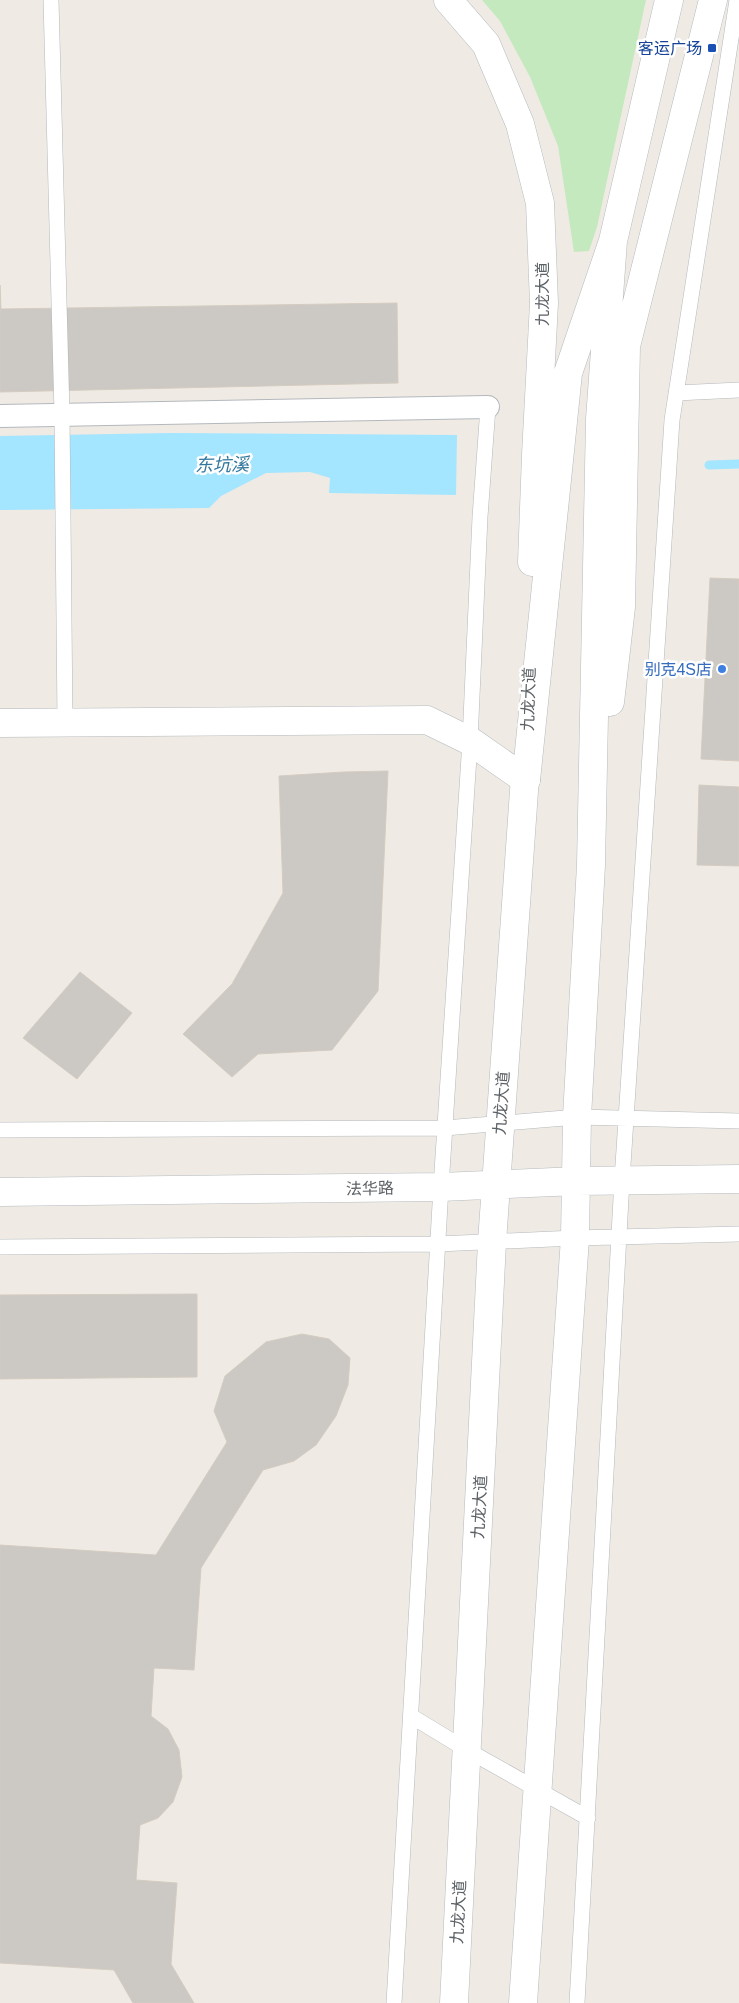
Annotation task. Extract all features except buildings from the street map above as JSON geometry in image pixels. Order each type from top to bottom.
[{"type":"main road","name":"九龙大道","points":[[448,0],[486,44],[520,124],[540,203],[544,302],[536,454],[526,780],[492,1242],[454,2003]]},
{"type":"main road","points":[[0,723],[427,720],[470,741],[526,780],[568,374],[613,241],[669,0]]},
{"type":"main road","points":[[591,865],[621,607],[626,346],[713,0]]},
{"type":"main road","points":[[523,2003],[577,1181],[577,1117],[591,865],[600,419],[613,241]]},
{"type":"main road","name":"法华路","points":[[0,1192],[441,1187],[577,1181],[739,1179]]},
{"type":"street","points":[[0,416],[488,407]]},
{"type":"lane","points":[[51,0],[62,414],[65,722]]},
{"type":"lane","points":[[577,2003],[622,1180],[672,420],[737,0]]},
{"type":"lane","points":[[676,393],[739,390]]},
{"type":"lane","points":[[394,2003],[441,1187],[470,741],[480,517],[488,407]]},
{"type":"lane","points":[[0,1130],[445,1128],[577,1117],[739,1121]]},
{"type":"lane","points":[[0,1247],[438,1244],[739,1234]]},
{"type":"lane","points":[[411,1716],[588,1818]]},
{"type":"green space","points":[[482,0],[646,0],[597,227],[589,251],[574,252],[558,146],[530,77],[500,21]]},
{"type":"water","points":[[169,433],[457,435],[456,495],[329,493],[330,478],[310,472],[266,473],[221,496],[209,508],[0,510],[0,436]]},
{"type":"waterway","name":"东坑溪","points":[[709,465],[739,464]]},
{"type":"place","name":"客运广场","points":[[712,48]]},
{"type":"place","name":"别克4S店","points":[[722,669]]}]
